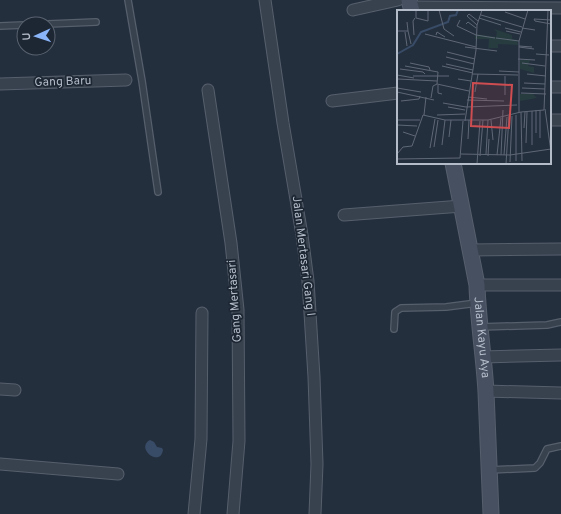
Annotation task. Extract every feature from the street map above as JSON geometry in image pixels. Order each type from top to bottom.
[{"type":"main road","name":"Jalan Kayu Aya","points":[[452,164],[477,285],[477,303],[486,391],[491,514]]},
{"type":"street","name":"Jalan Mertasari Gang I","points":[[265,0],[308,281],[314,377],[317,464],[315,514]]},
{"type":"street","points":[[353,10],[407,4],[561,8]]},
{"type":"street","name":"Gang Baru","points":[[0,84],[126,80]]},
{"type":"street","name":"Gang Mertasari","points":[[208,90],[231,243],[238,310],[239,441],[234,514]]},
{"type":"street","points":[[332,102],[397,93]]},
{"type":"street","points":[[344,215],[462,206]]},
{"type":"street","points":[[470,250],[561,249]]},
{"type":"street","points":[[477,285],[561,285]]},
{"type":"street","points":[[194,514],[201,439],[202,313]]},
{"type":"street","points":[[483,357],[561,355]]},
{"type":"street","points":[[0,389],[15,390]]},
{"type":"street","points":[[486,391],[561,393]]},
{"type":"street","points":[[0,464],[118,474]]},
{"type":"lane","points":[[128,0],[142,81],[158,192]]},
{"type":"lane","points":[[56,24],[96,22]]},
{"type":"lane","points":[[0,26],[16,25]]},
{"type":"lane","points":[[394,329],[395,312],[401,308],[446,307],[477,303]]},
{"type":"lane","points":[[480,327],[547,325],[561,322]]},
{"type":"lane","points":[[489,470],[535,468],[540,463],[547,449],[561,446]]},
{"type":"water","points":[[150,440],[154,442],[157,447],[162,448],[163,450],[161,455],[158,457],[150,455],[145,447],[146,443]]}]
